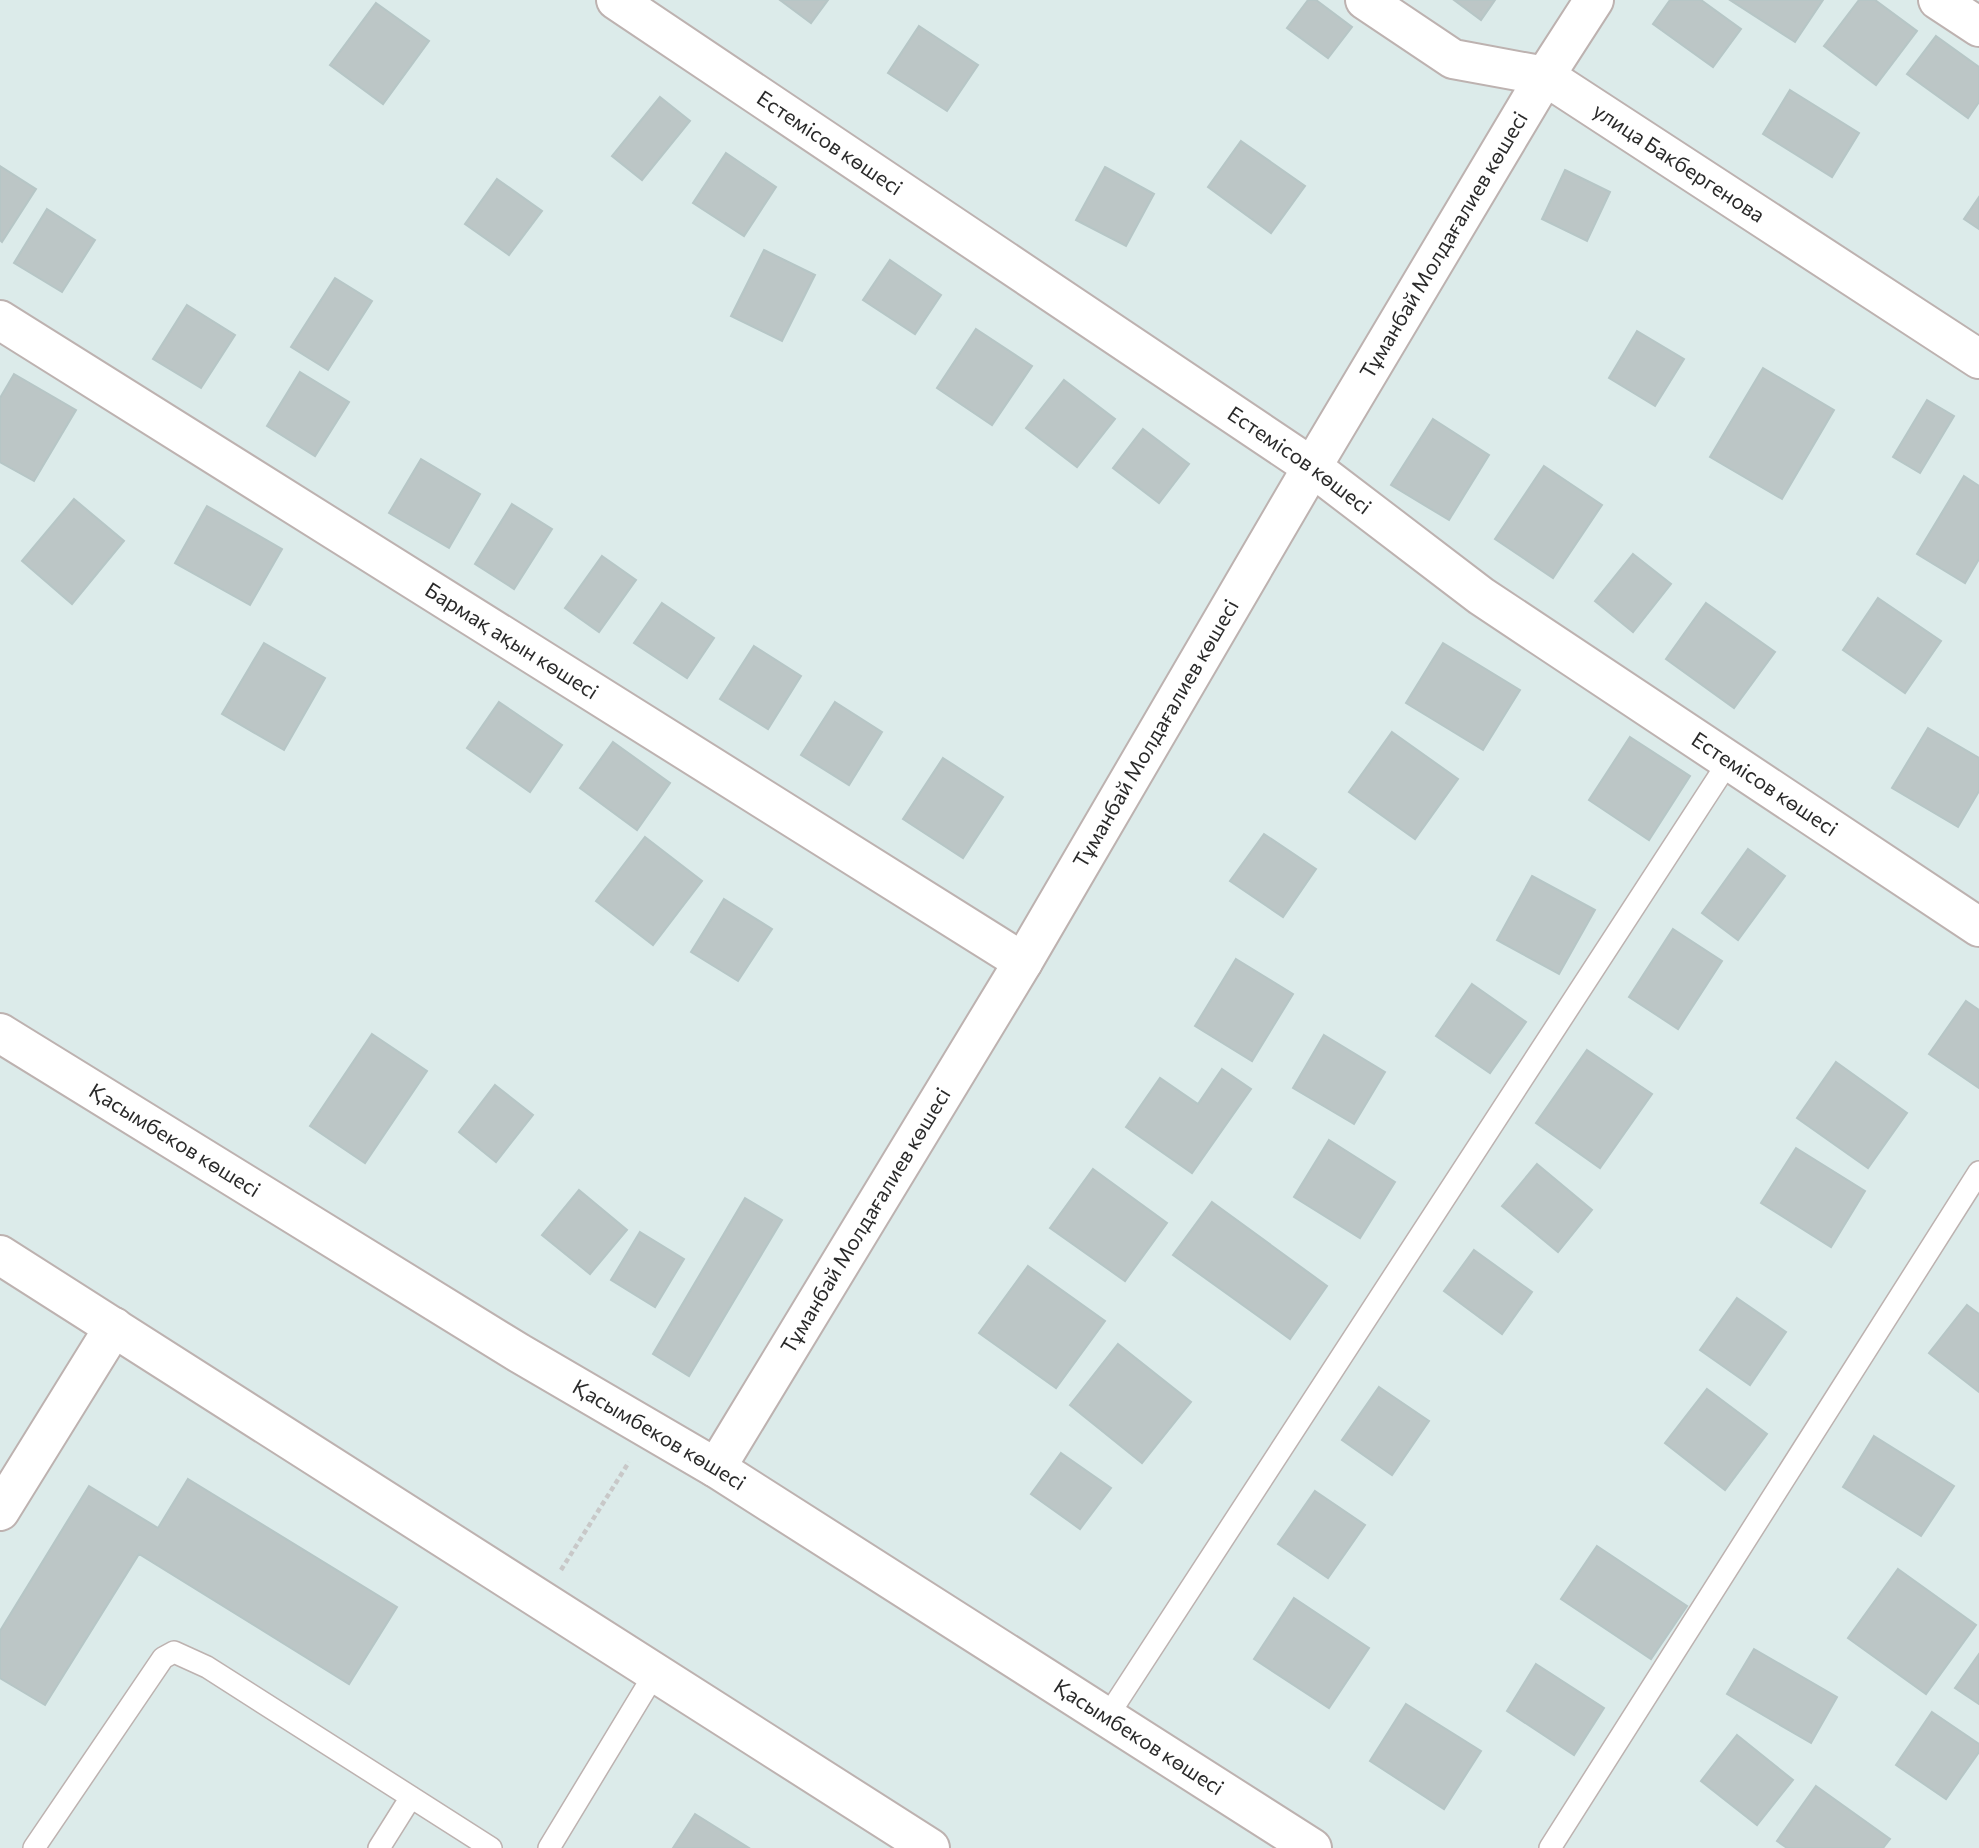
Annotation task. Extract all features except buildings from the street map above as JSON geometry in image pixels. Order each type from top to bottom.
[{"type":"street","name":"Естемісов көшесі","points":[[617,0],[1312,467],[1480,596],[1979,927]]},
{"type":"street","name":"улица Бакбергенова","points":[[1365,0],[1453,59],[1545,76],[1979,359]]},
{"type":"street","name":"Тұманбай Молдағалиев көшесі","points":[[716,1468],[1023,962],[1312,467],[1545,76],[1594,0]]},
{"type":"street","points":[[1938,0],[1979,26]]},
{"type":"street","name":"Бармақ ақын көшесі","points":[[0,320],[1023,962]]},
{"type":"street","name":"Қасымбеков көшесі","points":[[0,1033],[519,1353],[716,1468],[1312,1848]]},
{"type":"street","points":[[0,1255],[930,1848]]},
{"type":"street","points":[[0,1511],[114,1327]]},
{"type":"lane","points":[[1107,1717],[1730,761]]},
{"type":"lane","points":[[1550,1848],[1979,1172]]},
{"type":"lane","points":[[34,1848],[163,1658],[174,1652],[207,1667],[491,1848]]},
{"type":"lane","points":[[549,1848],[655,1673]]},
{"type":"lane","points":[[379,1848],[411,1797]]},
{"type":"path","points":[[542,1600],[650,1428]]}]
